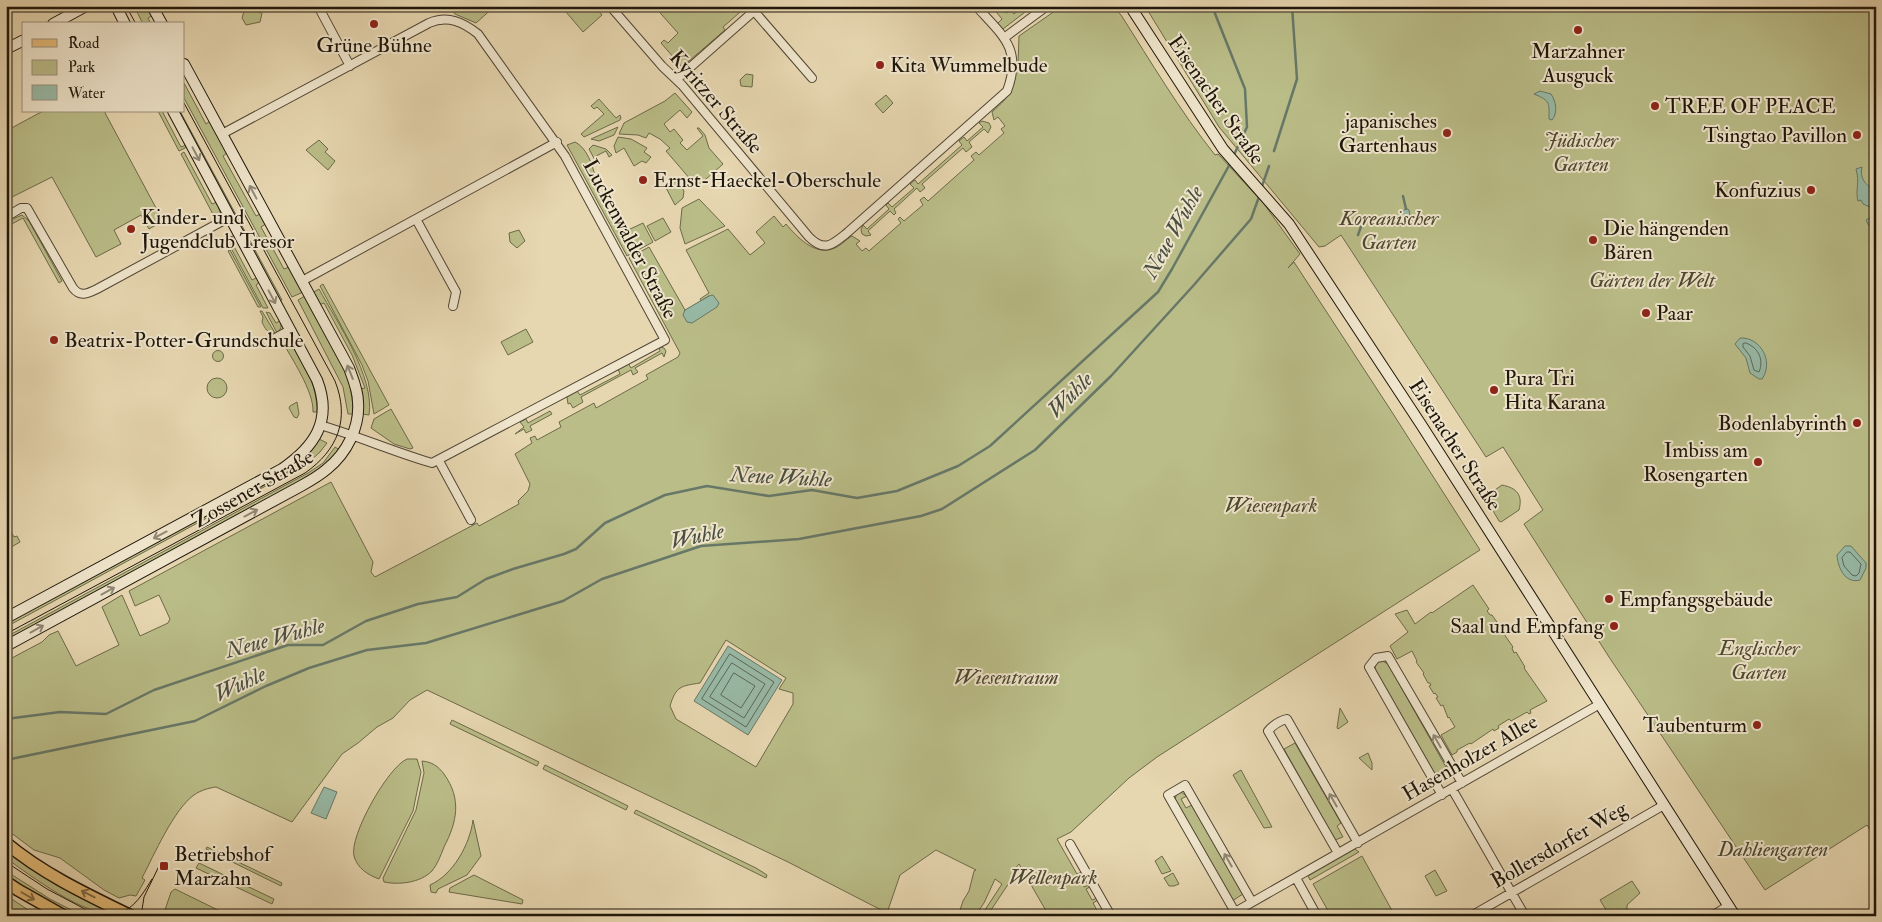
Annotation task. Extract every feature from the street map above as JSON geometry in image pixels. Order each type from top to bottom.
[{"type":"main road","points":[[6,843],[58,878],[131,916]]},
{"type":"main road","points":[[6,882],[64,916]]},
{"type":"street","points":[[57,22],[86,6]]},
{"type":"street","points":[[116,6],[124,22]]},
{"type":"street","points":[[152,6],[161,22]]},
{"type":"street","points":[[318,6],[350,66]]},
{"type":"street","name":"Kyritzer Straße","points":[[610,6],[662,66],[677,79],[809,237],[816,244],[824,246],[832,245],[848,232],[1007,91],[1011,82],[1012,55],[1010,46],[1004,38]]},
{"type":"street","points":[[976,6],[1004,38],[1047,6]]},
{"type":"street","name":"Eisenacher Straße","points":[[1130,6],[1223,149],[1238,169],[1286,220],[1308,253],[1600,704],[1734,916]]},
{"type":"street","points":[[677,79],[754,11],[812,78]]},
{"type":"street","name":"Luckenwalder Straße","points":[[222,134],[437,20],[446,19],[466,24],[478,34],[557,142],[664,340],[438,460]]},
{"type":"street","points":[[6,49],[22,41]]},
{"type":"street","name":"Zossener Straße","points":[[6,646],[326,471],[342,455],[353,434],[357,419],[358,401],[349,368],[185,66]]},
{"type":"street","name":"Zossener Straße","points":[[6,618],[282,469],[307,449],[316,437],[320,425],[322,410],[319,386],[173,112]]},
{"type":"street","points":[[302,281],[557,142]]},
{"type":"street","points":[[6,216],[22,208],[27,208],[72,288],[77,293],[83,295],[230,217]]},
{"type":"street","points":[[416,220],[456,292],[453,306]]},
{"type":"street","points":[[268,342],[290,330]]},
{"type":"street","points":[[320,425],[353,434],[404,455],[432,463],[438,460],[471,520]]},
{"type":"street","points":[[1442,795],[1369,667],[1376,658],[1388,656],[1462,783]]},
{"type":"street","name":"Hasenholzer Allee","points":[[1252,902],[1185,785],[1168,795],[1231,914],[1600,704]]},
{"type":"street","points":[[1338,853],[1268,731],[1280,721],[1287,719],[1358,843]]},
{"type":"street","points":[[1452,789],[1525,916]]},
{"type":"street","name":"Bollersdorfer Weg","points":[[1471,916],[1664,805]]},
{"type":"street","points":[[1070,844],[1111,916]]},
{"type":"street","points":[[1296,878],[1317,916]]},
{"type":"street","points":[[1712,916],[1728,906]]},
{"type":"green space","points":[[134,6],[148,6],[153,15],[148,18],[150,22],[142,22]]},
{"type":"green space","points":[[448,6],[495,6],[476,23],[455,14]]},
{"type":"green space","points":[[561,6],[594,6],[602,15],[583,32]]},
{"type":"green space","points":[[654,6],[747,6],[723,27],[725,30],[682,67],[661,43],[664,40],[668,43],[678,33]]},
{"type":"green space","points":[[988,6],[1000,6],[1006,13],[1011,10],[1014,14],[1023,6],[1033,6],[1003,29],[997,24],[1002,19],[992,7]]},
{"type":"green space","points":[[1062,6],[1113,6],[1121,15],[1202,138],[1215,155],[1218,154],[1264,204],[1300,254],[1288,268],[1294,262],[1480,550],[1157,757],[1129,778],[1071,832],[1057,839],[1077,874],[1083,873],[1078,876],[1084,887],[1089,885],[1090,887],[1086,889],[1092,900],[1097,898],[1098,900],[1093,903],[1099,914],[1104,911],[1105,913],[1100,916],[1049,916],[1019,864],[1014,870],[1017,871],[987,916],[981,916],[1002,884],[995,879],[984,903],[975,916],[958,916],[976,870],[936,850],[900,875],[887,913],[788,862],[427,690],[410,700],[393,718],[377,727],[342,754],[292,822],[216,787],[205,789],[194,795],[179,811],[165,833],[142,878],[145,880],[136,896],[130,895],[119,898],[104,890],[60,858],[34,850],[6,829],[6,659],[10,659],[42,642],[49,635],[58,631],[76,666],[119,645],[102,607],[122,595],[140,636],[168,623],[170,619],[159,595],[135,606],[129,591],[331,482],[373,562],[371,572],[375,577],[477,523],[479,526],[519,504],[518,501],[528,491],[530,484],[515,454],[532,443],[530,438],[535,436],[537,440],[561,427],[559,422],[594,403],[596,408],[648,379],[646,375],[678,357],[680,353],[629,258],[649,247],[684,311],[701,301],[700,299],[709,293],[686,250],[728,229],[750,255],[765,243],[756,232],[774,216],[783,227],[786,224],[806,244],[812,247],[825,250],[832,249],[838,247],[852,236],[860,241],[856,244],[862,251],[866,248],[869,251],[901,223],[898,219],[900,217],[904,221],[923,205],[920,200],[924,197],[928,201],[974,160],[971,156],[976,152],[979,155],[1004,133],[1001,129],[1005,126],[998,117],[994,120],[992,112],[1003,101],[1013,86],[1016,65],[1018,64],[1019,36]],"holes":[[[726,640],[786,678],[779,689],[793,693],[793,704],[756,767],[676,719],[670,706],[680,688],[700,683]]]},
{"type":"green space","name":"Gärten der Welt","points":[[1145,6],[1876,6],[1876,839],[1867,825],[1765,890],[1609,657],[1524,524],[1543,510],[1503,447],[1486,457],[1341,235],[1325,246],[1319,247],[1219,127]]},
{"type":"green space","points":[[245,8],[262,13],[260,22],[246,25],[242,18]]},
{"type":"green space","points":[[746,74],[753,75],[752,87],[741,86],[740,80]]},
{"type":"green space","points":[[185,85],[206,124],[210,121],[227,153],[223,156],[256,216],[260,214],[266,224],[261,227],[284,269],[289,267],[303,292],[292,297],[185,100]]},
{"type":"green space","points":[[675,93],[692,112],[687,118],[680,110],[664,124],[670,132],[674,129],[683,140],[680,143],[687,150],[703,136],[697,128],[699,128],[705,135],[709,148],[723,164],[697,187],[666,151],[670,148],[660,139],[649,133],[646,138],[638,135],[619,134],[624,123],[665,101]]},
{"type":"green space","points":[[886,95],[893,103],[883,113],[875,104]]},
{"type":"green space","points":[[599,99],[616,118],[620,115],[621,118],[584,137],[581,134],[604,114],[597,107],[594,109],[591,106]]},
{"type":"green space","points":[[41,112],[105,112],[163,221],[149,229],[141,215],[114,230],[121,244],[96,257],[52,177],[10,198],[6,191],[6,131]]},
{"type":"green space","points":[[159,112],[163,112],[181,147],[186,145],[187,147],[179,151]]},
{"type":"green space","points":[[178,112],[181,112],[282,300],[280,301]]},
{"type":"green space","points":[[982,121],[989,123],[991,127],[988,133],[984,129],[969,142],[972,147],[966,152],[963,148],[922,184],[925,188],[920,192],[917,188],[894,209],[896,213],[894,215],[890,211],[868,231],[871,235],[866,236],[862,234],[863,225],[867,229],[889,209],[886,205],[888,203],[892,207],[914,188],[910,184],[915,180],[918,184],[962,145],[959,141],[964,137],[967,141],[983,127],[979,123]]},
{"type":"green space","points":[[618,127],[614,135],[599,141],[591,139]]},
{"type":"green space","points":[[618,137],[631,139],[647,148],[644,152],[651,157],[646,163],[642,161],[634,166],[624,148],[616,153],[614,146]]},
{"type":"green space","points":[[319,140],[328,149],[325,152],[335,161],[328,170],[306,150]]},
{"type":"green space","points":[[575,142],[581,146],[589,158],[600,193],[604,197],[620,230],[626,227],[628,230],[643,223],[653,242],[627,256],[567,145]]},
{"type":"green space","points":[[593,145],[606,149],[612,155],[609,157],[606,151],[596,156],[599,163],[597,164],[589,149]]},
{"type":"green space","points":[[184,152],[212,204],[217,202],[221,215],[216,220],[181,154]]},
{"type":"green space","points":[[673,181],[679,183],[684,191],[683,198],[675,205],[664,184]]},
{"type":"green space","points":[[699,199],[725,226],[685,244],[680,228],[682,208]]},
{"type":"green space","points":[[22,215],[29,221],[62,281],[59,283],[23,218],[6,227],[6,222]]},
{"type":"green space","points":[[663,218],[671,232],[655,241],[647,226]]},
{"type":"green space","points":[[519,230],[525,241],[517,248],[510,242],[509,233]]},
{"type":"green space","points":[[235,235],[230,239],[252,280],[258,277],[260,282],[256,285],[268,308],[263,308],[226,239]]},
{"type":"green space","points":[[230,250],[261,307],[258,307],[228,251]]},
{"type":"green space","points":[[323,284],[389,405],[374,414],[368,381],[362,365],[320,286]]},
{"type":"green space","points":[[319,289],[361,367],[369,400],[369,415],[362,414],[359,389],[365,388],[352,355],[324,303],[319,305],[312,293]]},
{"type":"green space","points":[[305,296],[344,368],[352,398],[353,414],[348,414],[343,387],[298,300]]},
{"type":"green space","points":[[260,311],[262,311],[275,333],[268,332],[265,328]]},
{"type":"green space","points":[[266,312],[270,313],[276,323],[281,320],[281,328],[277,333]]},
{"type":"green space","points":[[526,329],[533,342],[508,355],[501,342]]},
{"type":"green space","points":[[281,339],[291,341],[305,366],[315,392],[317,412],[313,412],[310,394]]},
{"type":"green space","points":[[659,347],[664,348],[666,351],[664,357],[662,353],[635,368],[638,372],[633,375],[631,370],[581,397],[583,402],[573,408],[570,403],[568,404],[567,397],[577,391],[580,395],[620,374],[618,369],[628,363],[631,368],[660,351]]},
{"type":"green space","points":[[218,350],[224,356],[218,362],[212,356]]},
{"type":"green space","points":[[217,378],[224,381],[227,388],[224,395],[217,398],[210,395],[207,388],[210,381]]},
{"type":"green space","points":[[297,402],[299,414],[297,418],[294,417],[289,408]]},
{"type":"green space","points":[[391,409],[413,448],[410,449],[394,444],[371,428],[374,419]]},
{"type":"green space","points":[[550,411],[552,414],[530,426],[532,430],[526,433],[524,429],[515,434],[524,427],[520,422],[526,419],[528,423]]},
{"type":"green space","points":[[319,439],[327,443],[308,463],[6,627],[6,622],[294,466],[307,456]]},
{"type":"green space","points":[[335,447],[340,450],[337,454],[312,475],[7,640],[6,637],[308,473],[323,463]]},
{"type":"green space","points":[[1502,485],[1512,488],[1518,493],[1520,505],[1519,510],[1501,522],[1485,497]]},
{"type":"green space","points":[[6,523],[14,537],[17,536],[20,542],[6,550]]},
{"type":"green space","points":[[1473,585],[1489,609],[1487,611],[1501,628],[1499,630],[1513,647],[1514,653],[1516,652],[1524,668],[1547,701],[1530,710],[1531,713],[1529,714],[1527,712],[1511,721],[1509,719],[1498,726],[1499,728],[1494,731],[1493,729],[1471,744],[1457,750],[1452,755],[1441,735],[1455,727],[1448,718],[1443,705],[1441,706],[1436,698],[1438,697],[1429,686],[1431,685],[1416,662],[1412,651],[1397,659],[1390,646],[1408,632],[1395,614],[1407,610],[1415,624]]},
{"type":"green space","points":[[1381,660],[1388,664],[1451,776],[1440,783],[1375,669],[1376,664]]},
{"type":"green space","points":[[1340,708],[1348,722],[1338,729],[1337,728]]},
{"type":"green space","points":[[452,720],[539,762],[537,766],[450,724]]},
{"type":"green space","points":[[1295,743],[1341,823],[1337,826],[1343,837],[1335,840],[1284,749]]},
{"type":"green space","points":[[1368,753],[1372,763],[1372,770],[1359,758]]},
{"type":"green space","points":[[407,759],[417,759],[421,772],[413,811],[379,879],[360,867],[355,860],[354,846],[357,834],[381,788],[390,775]]},
{"type":"green space","points":[[422,761],[432,763],[444,774],[450,783],[456,811],[452,829],[437,863],[427,875],[409,882],[384,882],[383,878],[416,810],[424,773]]},
{"type":"green space","points":[[545,765],[628,806],[626,810],[543,769]]},
{"type":"green space","points":[[1241,770],[1272,827],[1264,828],[1233,775]]},
{"type":"green space","points":[[1181,792],[1187,796],[1181,799],[1186,808],[1192,805],[1243,894],[1232,901],[1175,801],[1176,795]]},
{"type":"green space","points":[[636,810],[756,868],[767,875],[766,878],[634,813]]},
{"type":"green space","points":[[473,820],[481,856],[467,875],[438,889],[436,893],[431,892],[430,885],[446,874],[459,858],[468,839]]},
{"type":"green space","points":[[207,847],[282,883],[281,886],[206,849]]},
{"type":"green space","points":[[1355,849],[1359,852],[1310,880],[1308,876]]},
{"type":"green space","points":[[6,850],[114,913],[103,913],[89,909],[59,894],[6,858]]},
{"type":"green space","points":[[1162,856],[1171,871],[1162,874],[1155,861]]},
{"type":"green space","points":[[1362,856],[1395,916],[1331,916],[1313,884]]},
{"type":"green space","points":[[199,863],[274,899],[272,904],[196,868]]},
{"type":"green space","points":[[1435,870],[1447,891],[1436,896],[1425,876]]},
{"type":"green space","points":[[6,871],[50,899],[83,916],[64,912],[43,901],[6,876]]},
{"type":"green space","points":[[1173,873],[1179,884],[1169,886],[1164,878]]},
{"type":"green space","points":[[474,875],[523,900],[522,904],[449,892],[450,888]]},
{"type":"green space","points":[[1632,881],[1640,893],[1627,905],[1627,912],[1622,914],[1619,911],[1614,914],[1608,913],[1600,900]]},
{"type":"green space","points":[[175,889],[230,916],[168,916],[165,910],[171,892]]},
{"type":"green space","points":[[6,895],[37,916],[15,916],[6,912]]},
{"type":"water","points":[[1540,91],[1551,94],[1554,100],[1556,111],[1552,120],[1549,119],[1548,103],[1534,94]]},
{"type":"water","points":[[1862,167],[1861,173],[1870,187],[1871,196],[1876,198],[1876,229],[1873,224],[1869,226],[1866,220],[1874,215],[1870,207],[1863,204],[1861,200],[1858,201],[1856,169]]},
{"type":"water","points":[[1406,208],[1409,210],[1410,216],[1401,226],[1381,225],[1373,220],[1396,219]]},
{"type":"water","points":[[713,295],[719,303],[717,307],[692,323],[687,322],[683,315],[685,310]]},
{"type":"water","points":[[1740,338],[1754,342],[1763,352],[1767,365],[1762,379],[1750,373],[1746,358],[1735,344]]},
{"type":"water","points":[[1845,546],[1851,546],[1866,563],[1866,568],[1860,580],[1850,580],[1841,570],[1837,555]]},
{"type":"water","points":[[728,646],[782,680],[748,735],[694,701]]},
{"type":"water","points":[[324,787],[337,792],[326,819],[311,813]]},
{"type":"waterway","name":"Neue Wuhle","points":[[1212,6],[1245,89],[1247,127],[1233,157]]},
{"type":"waterway","name":"Wuhle","points":[[1274,151],[1297,79],[1292,6]]},
{"type":"waterway","name":"Neue Wuhle","points":[[6,719],[60,712],[106,714],[154,690],[288,645],[323,645],[366,621],[418,604],[457,597],[486,579],[576,549],[605,523],[665,495],[707,486],[769,496],[812,490],[857,498],[897,491],[958,466],[990,446],[1158,292],[1231,162]]},
{"type":"waterway","name":"Wuhle","points":[[1261,189],[1269,166]]},
{"type":"waterway","name":"Wuhle","points":[[6,760],[195,721],[266,686],[309,668],[367,650],[426,643],[563,601],[602,579],[701,546],[799,539],[921,516],[942,509],[1035,450],[1111,376],[1251,219],[1260,194]]},
{"type":"waterway","points":[[1403,196],[1406,209]]},
{"type":"waterway","points":[[1358,235],[1363,221],[1376,221]]},
{"type":"tram line","points":[[126,6],[135,22]]},
{"type":"tram line","points":[[6,634],[305,473],[326,454],[338,433],[341,421],[341,408],[335,381],[185,105]]},
{"type":"tram line","points":[[6,862],[47,889],[98,916]]},
{"type":"tram line","points":[[141,916],[144,897],[161,862]]},
{"type":"tram line","points":[[92,912],[113,915],[121,913],[135,903],[152,879]]},
{"type":"place","name":"Grüne Bühne","points":[[374,24]]},
{"type":"place","name":"Marzahner Ausguck","points":[[1578,30]]},
{"type":"place","name":"Kita Wummelbude","points":[[880,65]]},
{"type":"place","name":"TREE OF PEACE","points":[[1655,106]]},
{"type":"place","name":"japanisches Gartenhaus","points":[[1447,133]]},
{"type":"place","name":"Tsingtao Pavillon","points":[[1857,135]]},
{"type":"place","name":"Ernst-Haeckel-Oberschule","points":[[643,180]]},
{"type":"place","name":"Konfuzius","points":[[1811,190]]},
{"type":"place","name":"Kinder- und Jugendclub Tresor","points":[[131,229]]},
{"type":"place","name":"Die hängenden Bären","points":[[1593,240]]},
{"type":"place","name":"Paar","points":[[1646,313]]},
{"type":"place","name":"Beatrix-Potter-Grundschule","points":[[54,340]]},
{"type":"place","name":"Pura Tri Hita Karana","points":[[1494,390]]},
{"type":"place","name":"Bodenlabyrinth","points":[[1857,423]]},
{"type":"place","name":"Imbiss am Rosengarten","points":[[1758,462]]},
{"type":"place","name":"Empfangsgebäude","points":[[1609,599]]},
{"type":"place","name":"Saal und Empfang","points":[[1614,626]]},
{"type":"place","name":"Taubenturm","points":[[1757,725]]},
{"type":"place","name":"Betriebshof Marzahn","points":[[164,866]]},
{"type":"park label","name":"Jüdischer Garten","points":[[1581,152]]},
{"type":"park label","name":"Koreanischer Garten","points":[[1389,230]]},
{"type":"park label","name":"Wiesenpark","points":[[1271,505]]},
{"type":"park label","name":"Englischer Garten","points":[[1759,660]]},
{"type":"park label","name":"Wiesentraum","points":[[1006,677]]},
{"type":"park label","name":"Dahliengarten","points":[[1773,849]]},
{"type":"park label","name":"Wellenpark","points":[[1053,877]]}]
